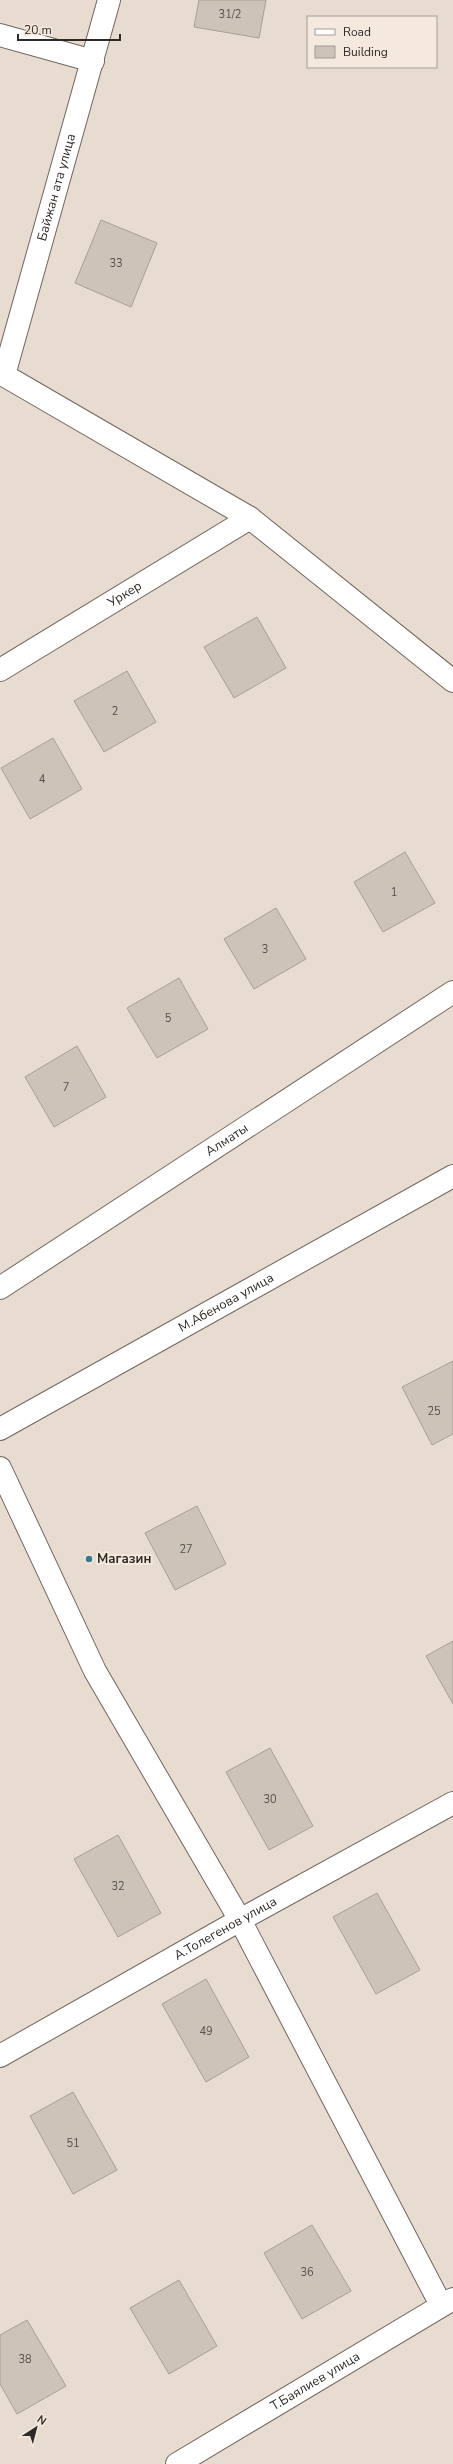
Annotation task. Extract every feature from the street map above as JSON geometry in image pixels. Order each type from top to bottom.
[{"type":"street","name":"Байжан ата улица","points":[[2,374],[93,61],[109,0]]},
{"type":"street","points":[[0,35],[93,61]]},
{"type":"street","points":[[2,374],[250,518],[453,681]]},
{"type":"street","name":"Уркер","points":[[0,670],[250,518]]},
{"type":"street","name":"Алматы","points":[[0,1288],[453,992]]},
{"type":"street","name":"М.Абенова улица","points":[[0,1429],[453,1176]]},
{"type":"street","points":[[0,1468],[95,1671],[240,1920],[447,2302]]},
{"type":"street","name":"А.Толегенов улица","points":[[0,2056],[240,1920],[453,1803]]},
{"type":"street","name":"Т.Баялиев улица","points":[[177,2464],[447,2302]]},
{"type":"building","points":[[199,0],[266,0],[259,38],[194,27]]},
{"type":"building","points":[[101,220],[157,243],[131,307],[75,283]]},
{"type":"building","points":[[257,617],[286,668],[234,698],[204,647]]},
{"type":"building","points":[[127,671],[156,722],[104,752],[74,701]]},
{"type":"building","points":[[53,738],[82,789],[30,819],[1,768]]},
{"type":"building","points":[[405,852],[435,903],[383,932],[354,882]]},
{"type":"building","points":[[276,908],[306,959],[254,989],[224,939]]},
{"type":"building","points":[[179,978],[208,1029],[157,1058],[127,1008]]},
{"type":"building","points":[[77,1046],[106,1097],[54,1127],[25,1077]]},
{"type":"building","points":[[453,1361],[453,1434],[432,1445],[402,1387]]},
{"type":"building","points":[[197,1506],[226,1564],[175,1590],[145,1533]]},
{"type":"building","points":[[453,1641],[453,1704],[426,1656]]},
{"type":"building","points":[[270,1748],[313,1826],[269,1850],[226,1772]]},
{"type":"building","points":[[118,1835],[161,1913],[118,1937],[74,1859]]},
{"type":"building","points":[[377,1893],[420,1970],[376,1994],[333,1917]]},
{"type":"building","points":[[206,1979],[249,2057],[206,2082],[162,2004]]},
{"type":"building","points":[[73,2092],[117,2170],[73,2194],[30,2116]]},
{"type":"building","points":[[312,2225],[351,2291],[302,2319],[264,2253]]},
{"type":"building","points":[[179,2280],[217,2346],[169,2374],[130,2308]]},
{"type":"building","points":[[27,2320],[66,2386],[17,2414],[0,2384],[0,2335]]},
{"type":"place","name":"Магазин","points":[[89,1559]]}]
